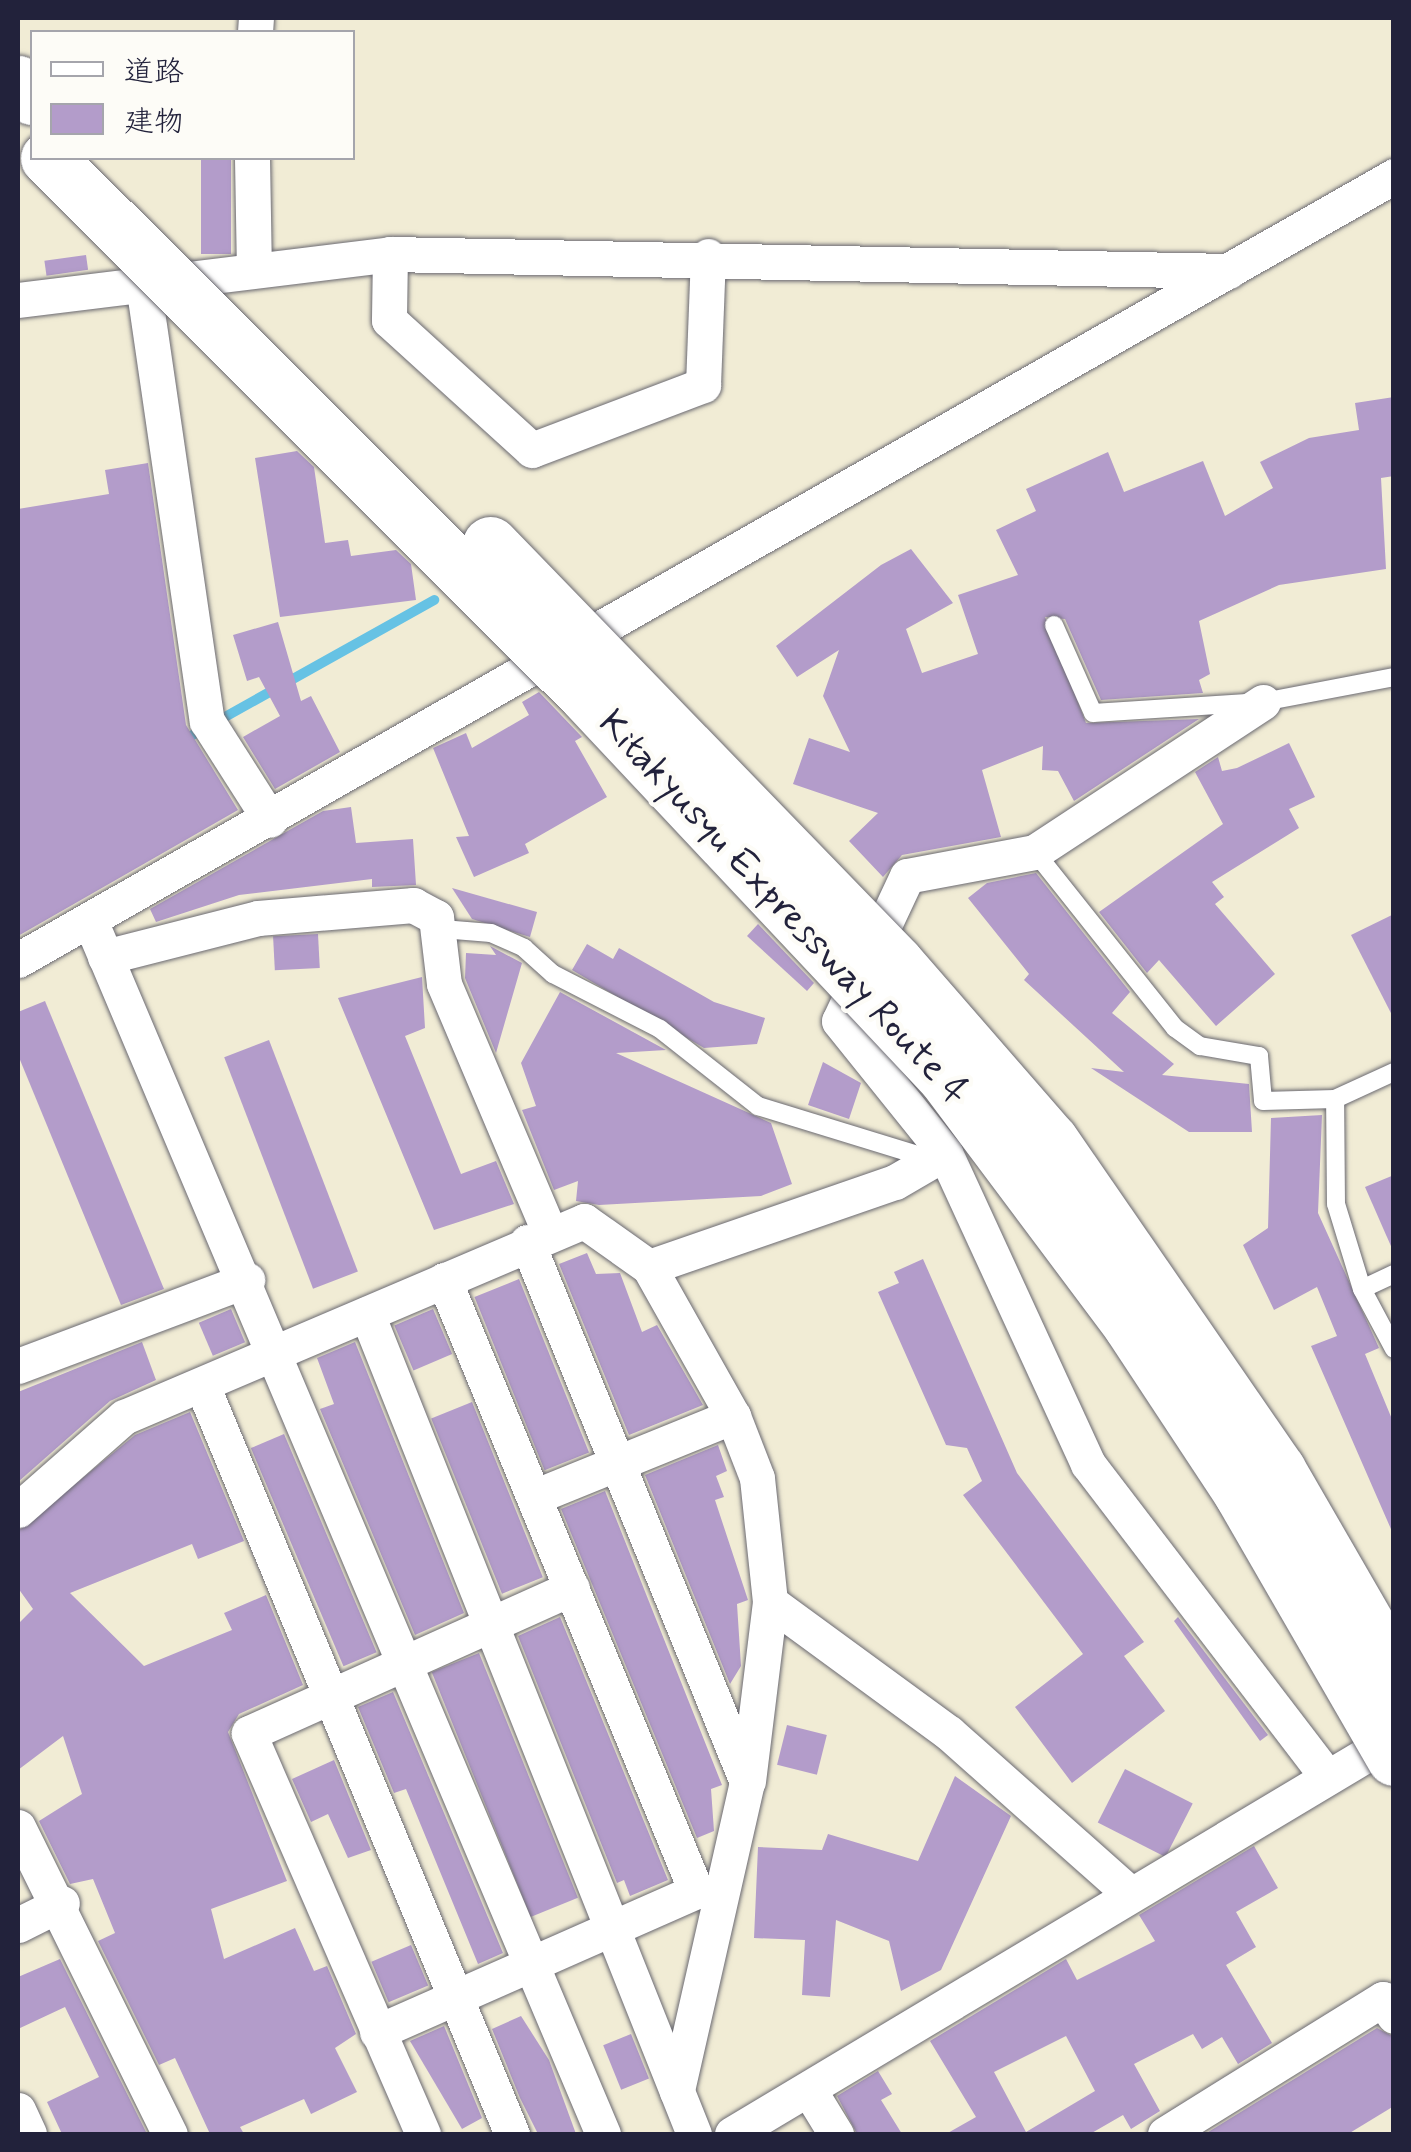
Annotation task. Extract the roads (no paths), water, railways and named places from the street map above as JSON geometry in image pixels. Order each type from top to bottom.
[{"type":"highway","name":"Kitakyusyu Expressway Route 4","points":[[50,160],[586,694],[945,1077],[1198,1426],[1394,1758]]},
{"type":"highway","name":"Kitakyusyu Expressway Route 4","points":[[96,160],[612,664],[977,1053],[1175,1316],[1278,1470],[1394,1671]]},
{"type":"street","points":[[252,160],[254,268]]},
{"type":"street","points":[[99,941],[270,820],[1394,176]]},
{"type":"street","points":[[390,254],[389,320],[532,450],[702,385],[708,256]]},
{"type":"street","points":[[18,300],[390,254],[708,256],[1230,271]]},
{"type":"street","points":[[143,284],[215,734],[270,820]]},
{"type":"street","points":[[1264,702],[1035,852],[907,876],[839,1021],[939,1156],[1088,1464],[1326,1777]]},
{"type":"street","points":[[18,960],[99,941],[258,918],[414,904],[442,929],[444,984],[618,1465],[748,1782]]},
{"type":"street","points":[[99,941],[279,1353],[604,2134]]},
{"type":"street","points":[[649,1267],[939,1156]]},
{"type":"street","points":[[18,1510],[124,1417],[539,1238],[584,1221],[649,1267],[733,1416],[757,1478],[770,1602],[748,1782],[677,2091]]},
{"type":"street","points":[[18,1366],[246,1280]]},
{"type":"street","points":[[378,2032],[696,1890],[444,1280]]},
{"type":"street","points":[[367,1314],[694,2134]]},
{"type":"street","points":[[202,1385],[512,2134]]},
{"type":"street","points":[[534,1498],[733,1416]]},
{"type":"street","points":[[422,2134],[249,1733],[572,1588]]},
{"type":"street","points":[[770,1602],[949,1733],[1130,1893]]},
{"type":"street","points":[[732,2134],[1394,1738]]},
{"type":"street","points":[[18,1828],[62,1903],[170,2134]]},
{"type":"street","points":[[18,1925],[62,1903]]},
{"type":"street","points":[[1164,2134],[1383,1999],[1394,2016]]},
{"type":"street","points":[[810,2090],[836,2134]]},
{"type":"street","points":[[18,2110],[30,2134]]},
{"type":"lane","points":[[1054,625],[1094,713],[1264,702],[1394,677]]},
{"type":"lane","points":[[1035,852],[1175,1028],[1200,1046],[1259,1056],[1263,1101],[1335,1099],[1394,1072]]},
{"type":"lane","points":[[442,929],[491,933],[524,948],[660,1030],[758,1106],[939,1156]]},
{"type":"lane","points":[[1335,1099],[1336,1204],[1362,1289],[1394,1349]]},
{"type":"lane","points":[[1362,1289],[1394,1274]]},
{"type":"waterway","points":[[182,741],[434,600]]}]
